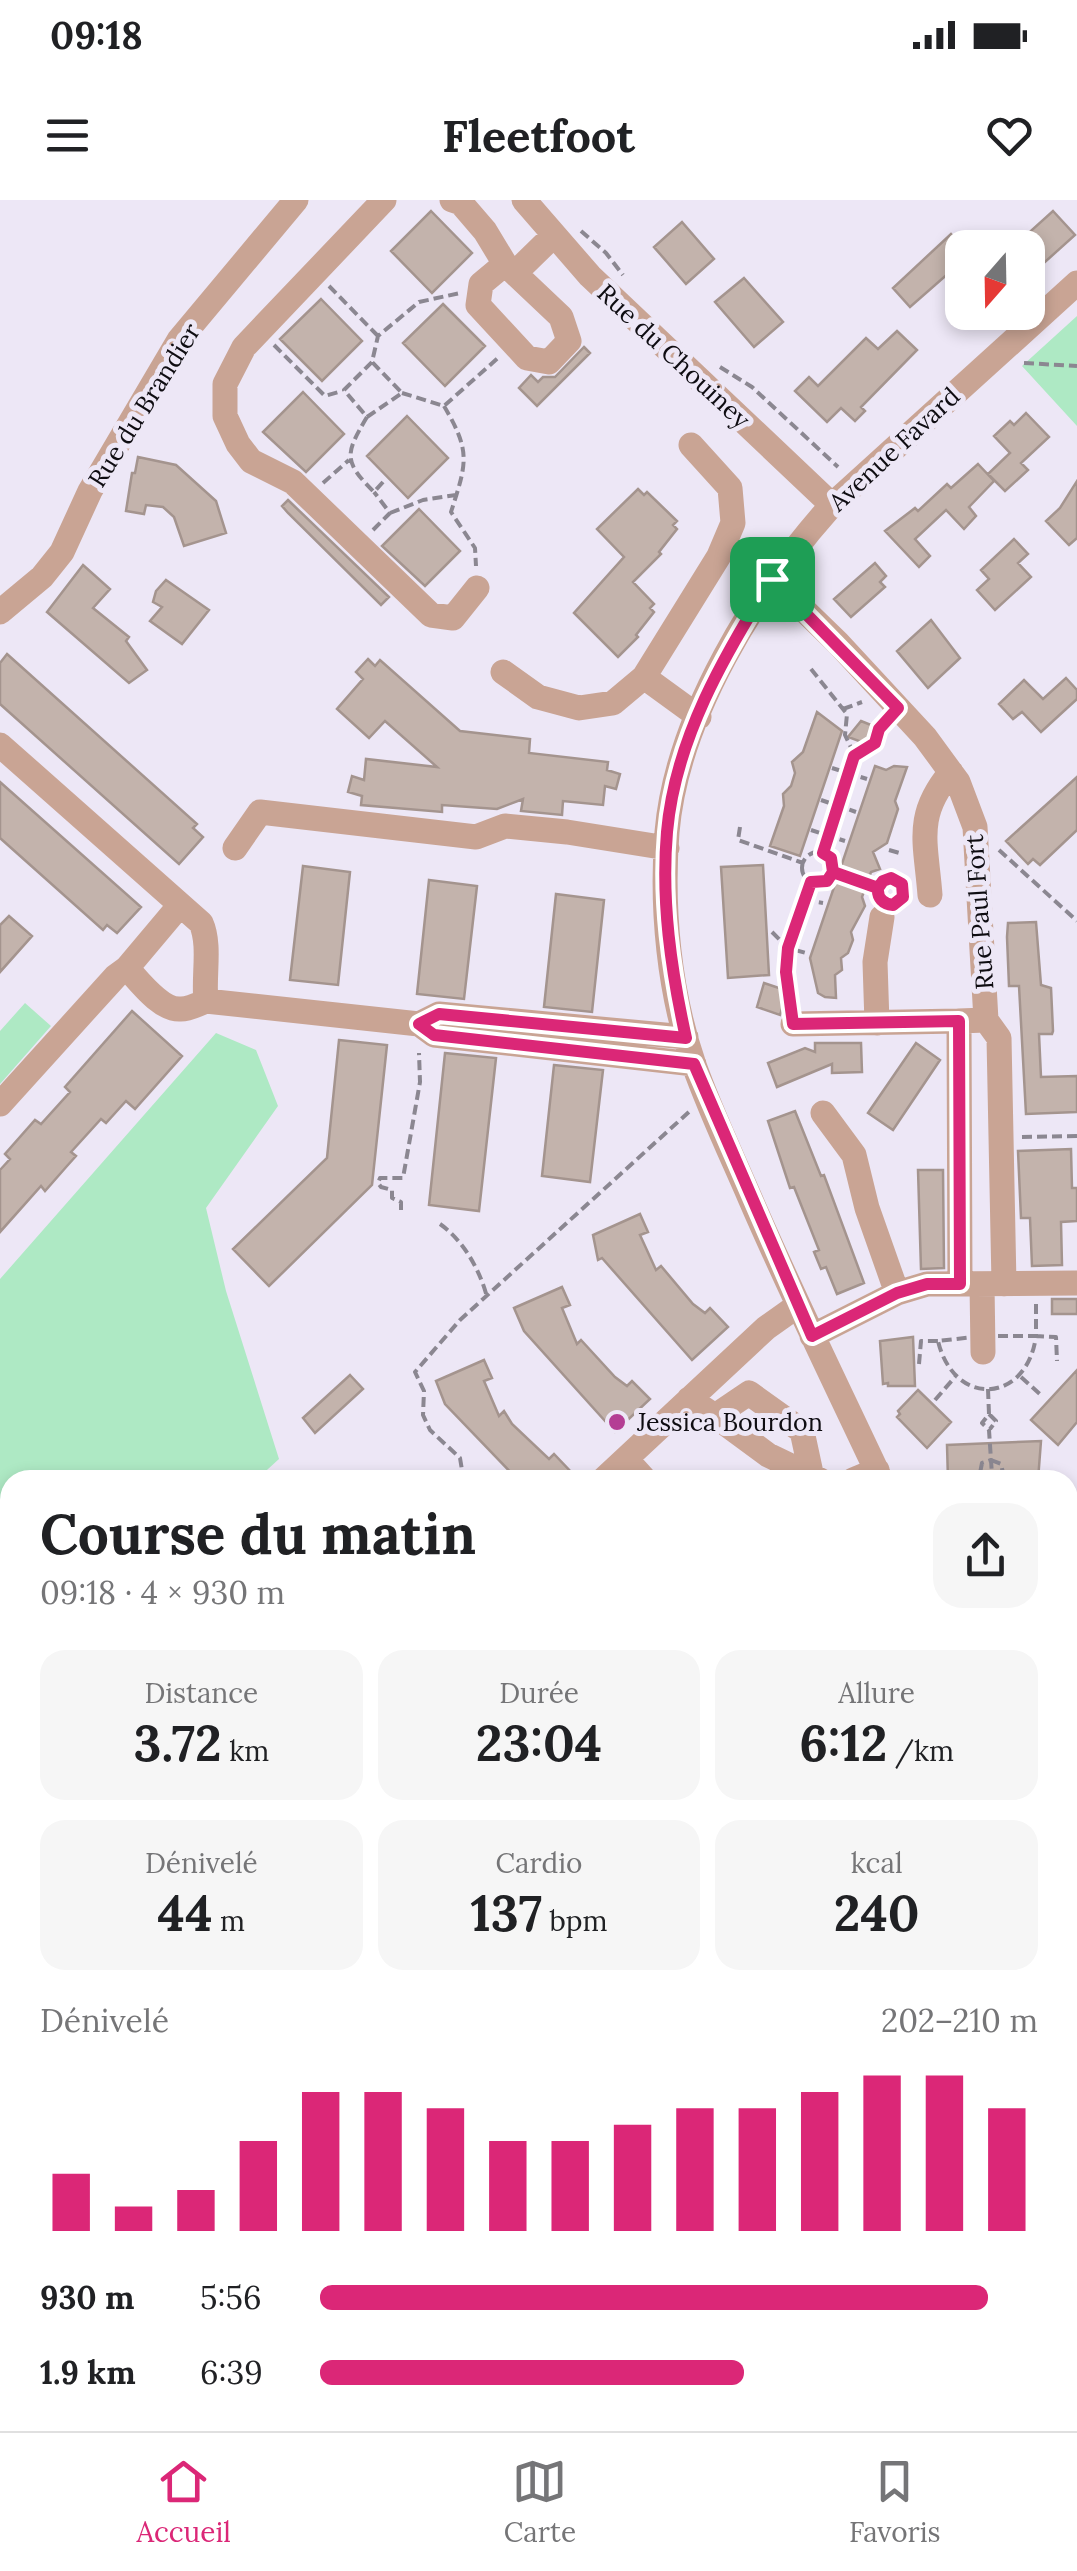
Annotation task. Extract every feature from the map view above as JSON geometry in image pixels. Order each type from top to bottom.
[{"type":"street","name":"Rue du Brandier","points":[[0,612],[42,576],[62,552],[90,491],[179,340],[296,200]]},
{"type":"street","points":[[384,200],[244,348],[224,384],[225,416],[238,444],[251,460],[294,482],[431,614],[453,618],[477,588]]},
{"type":"street","points":[[452,200],[461,203],[486,231],[510,268],[561,318],[569,341],[549,362],[527,358],[478,305],[481,284],[510,268],[561,229]]},
{"type":"street","name":"Rue du Chouiney","points":[[524,200],[561,229],[590,276],[832,505]]},
{"type":"street","name":"Avenue Favard","points":[[867,1470],[694,1064],[667,942],[667,831],[680,768],[698,717],[728,649],[772,579],[832,505],[1077,283]]},
{"type":"street","points":[[503,672],[538,697],[579,708],[613,703],[644,677],[719,556],[733,523],[730,488],[691,444]]},
{"type":"street","name":"Rue Paul Fort","points":[[772,579],[898,708],[951,772],[974,827],[986,1020],[999,1038],[1002,1138],[1002,1197],[982,1284]]},
{"type":"street","points":[[644,677],[698,717]]},
{"type":"street","points":[[0,745],[201,923],[205,933],[206,1002]]},
{"type":"street","points":[[930,895],[924,818],[934,792],[951,772]]},
{"type":"street","points":[[235,848],[260,812],[476,836],[504,826],[667,848]]},
{"type":"street","points":[[0,1104],[180,905]]},
{"type":"street","points":[[877,1022],[875,962],[882,917]]},
{"type":"street","points":[[127,968],[146,989],[179,1010],[206,1002],[419,1034],[694,1064]]},
{"type":"street","points":[[419,1034],[439,1014],[686,1038]]},
{"type":"street","name":"Rue Paul Fort","points":[[982,1284],[959,1198],[959,1021],[986,1020]]},
{"type":"street","points":[[793,1024],[959,1021]]},
{"type":"street","points":[[958,1104],[1001,1104]]},
{"type":"street","points":[[823,1113],[854,1155],[867,1208],[897,1293]]},
{"type":"street","points":[[959,1198],[1002,1197]]},
{"type":"street","points":[[812,1336],[897,1293],[927,1284],[1077,1283]]},
{"type":"street","points":[[982,1284],[983,1352]]},
{"type":"street","points":[[614,1470],[766,1328],[797,1306]]},
{"type":"street","points":[[715,1416],[750,1394],[802,1431],[814,1470]]},
{"type":"street","points":[[690,1399],[768,1455],[802,1470]]},
{"type":"street","points":[[626,1459],[635,1470]]},
{"type":"path","points":[[561,229],[606,253],[624,277]]},
{"type":"path","points":[[316,272],[378,336]]},
{"type":"path","points":[[260,331],[325,396],[344,390],[372,362],[378,336],[420,302],[456,292],[479,296]]},
{"type":"path","points":[[444,406],[514,344]]},
{"type":"path","points":[[1006,347],[1021,363],[1077,366]]},
{"type":"path","points":[[706,358],[752,387],[838,467]]},
{"type":"path","points":[[372,362],[402,393],[444,406],[462,437],[465,469],[450,512],[475,548],[477,588]]},
{"type":"path","points":[[344,390],[367,418]]},
{"type":"path","points":[[390,513],[352,471],[349,447],[367,418],[402,393]]},
{"type":"path","points":[[308,496],[351,458]]},
{"type":"path","points":[[374,492],[383,482]]},
{"type":"path","points":[[358,544],[390,513],[423,500],[456,495]]},
{"type":"path","points":[[811,670],[848,714],[845,735],[854,756],[823,853]]},
{"type":"path","points":[[854,756],[875,743],[879,729],[898,708]]},
{"type":"path","points":[[832,768],[867,779]]},
{"type":"path","points":[[821,800],[856,812]]},
{"type":"path","points":[[740,826],[738,840],[804,864]]},
{"type":"path","points":[[974,827],[1077,920]]},
{"type":"path","points":[[811,830],[844,841]]},
{"type":"path","points":[[823,853],[831,858],[833,872],[827,881],[811,882],[804,874],[804,864],[809,856],[823,853]]},
{"type":"path","points":[[833,872],[878,888]]},
{"type":"path","points":[[887,879],[896,879],[902,884],[903,897],[893,905],[884,903],[878,888],[887,879]]},
{"type":"path","points":[[793,1024],[786,972],[788,948],[811,882]]},
{"type":"path","points":[[804,900],[823,903]]},
{"type":"path","points":[[772,932],[788,948],[806,954]]},
{"type":"path","points":[[401,1210],[401,1202],[392,1198],[392,1190],[380,1187],[378,1182],[380,1178],[403,1178],[420,1082],[419,1034]]},
{"type":"path","points":[[462,1470],[460,1458],[430,1430],[423,1416],[424,1391],[415,1372],[460,1320],[690,1110]]},
{"type":"path","points":[[1002,1138],[1077,1136]]},
{"type":"path","points":[[440,1224],[464,1250],[482,1278],[487,1296]]},
{"type":"path","points":[[1036,1284],[1036,1336],[1056,1337],[1057,1361]]},
{"type":"path","points":[[919,1364],[921,1342],[938,1341]]},
{"type":"path","points":[[935,1400],[955,1377]]},
{"type":"path","points":[[1020,1377],[1042,1396]]},
{"type":"path","points":[[988,1389],[989,1414],[996,1421],[989,1430]]},
{"type":"path","points":[[989,1414],[982,1422],[989,1430],[992,1470]]},
{"type":"path","points":[[981,1470],[982,1464],[991,1460],[1001,1464],[1002,1470]]},
{"type":"green space","points":[[1077,316],[1077,426],[1022,366]]},
{"type":"green space","points":[[25,1003],[51,1026],[0,1084],[0,1031]]},
{"type":"green space","points":[[216,1033],[256,1050],[278,1106],[206,1208],[226,1291],[279,1459],[267,1470],[0,1470],[0,1279]]},
{"type":"building","points":[[431,211],[472,253],[432,293],[391,251]]},
{"type":"building","points":[[1053,211],[1075,235],[1045,262],[1045,230],[1032,230]]},
{"type":"building","points":[[682,222],[714,259],[686,284],[654,247]]},
{"type":"building","points":[[945,240],[945,276],[910,307],[893,288]]},
{"type":"building","points":[[744,278],[783,322],[754,347],[715,302]]},
{"type":"building","points":[[321,299],[362,341],[322,381],[280,339]]},
{"type":"building","points":[[443,304],[485,346],[445,386],[403,343]]},
{"type":"building","points":[[897,331],[917,350],[861,407],[865,411],[855,421],[841,408],[827,422],[795,391],[809,377],[818,386],[866,338],[878,349]]},
{"type":"building","points":[[584,347],[590,353],[537,406],[519,388],[531,375],[538,382],[543,377],[555,377]]},
{"type":"building","points":[[303,392],[344,434],[306,472],[263,432]]},
{"type":"building","points":[[1026,413],[1049,437],[1021,463],[1028,470],[1005,491],[988,474],[1010,453],[994,436]]},
{"type":"building","points":[[407,416],[448,458],[408,498],[367,456]]},
{"type":"building","points":[[138,457],[176,465],[216,501],[226,533],[184,546],[174,517],[163,507],[146,505],[144,514],[126,511]]},
{"type":"building","points":[[978,464],[994,481],[969,507],[976,516],[964,529],[946,510],[915,539],[930,556],[919,567],[885,531],[915,508],[918,511],[947,484],[951,488]]},
{"type":"building","points":[[1077,481],[1077,538],[1069,545],[1046,521],[1060,508]]},
{"type":"building","points":[[638,489],[644,495],[647,492],[677,521],[673,525],[677,529],[661,554],[633,582],[654,604],[650,608],[654,612],[638,637],[618,657],[574,613],[624,557],[597,529]]},
{"type":"building","points":[[288,500],[389,597],[381,605],[288,513],[282,506]]},
{"type":"building","points":[[419,509],[460,551],[425,586],[382,546]]},
{"type":"building","points":[[1014,539],[1028,554],[1018,563],[1031,577],[995,610],[977,590],[989,579],[981,570]]},
{"type":"building","points":[[875,563],[886,576],[880,582],[885,587],[851,617],[834,599]]},
{"type":"building","points":[[83,565],[110,589],[93,608],[129,637],[126,641],[147,670],[129,683],[47,612]]},
{"type":"building","points":[[166,580],[209,610],[182,644],[150,621],[162,607],[153,602],[156,591]]},
{"type":"building","points":[[931,620],[960,658],[928,688],[897,651]]},
{"type":"building","points":[[7,654],[197,824],[193,828],[203,837],[179,864],[0,704],[0,663]]},
{"type":"building","points":[[368,659],[375,666],[380,660],[460,731],[530,739],[529,753],[608,762],[607,770],[620,774],[616,789],[605,786],[603,805],[563,801],[562,815],[521,811],[523,799],[497,809],[442,805],[442,812],[361,805],[362,796],[348,792],[352,776],[364,780],[366,759],[437,767],[385,721],[369,738],[337,709],[363,679],[356,672]]},
{"type":"building","points":[[1066,678],[1077,690],[1077,699],[1041,732],[1022,712],[1013,719],[999,704],[1024,680],[1043,699]]},
{"type":"building","points":[[817,712],[842,731],[800,856],[770,846],[784,806],[783,794],[795,773],[792,762],[803,752]]},
{"type":"building","points":[[861,721],[871,725],[874,732],[867,744],[848,737]]},
{"type":"building","points":[[875,766],[886,770],[907,767],[887,843],[873,852],[880,869],[871,872],[862,897],[865,906],[851,932],[853,940],[848,953],[841,958],[842,970],[835,975],[836,998],[825,997],[818,993],[810,958]]},
{"type":"building","points":[[1077,777],[1077,830],[1040,865],[1033,859],[1028,864],[1006,841]]},
{"type":"building","points":[[0,782],[141,907],[117,933],[107,925],[103,930],[0,838]]},
{"type":"building","points":[[763,865],[769,975],[728,978],[721,867]]},
{"type":"building","points":[[303,866],[350,872],[338,985],[290,980]]},
{"type":"building","points":[[429,880],[477,886],[464,999],[417,994]]},
{"type":"building","points":[[556,894],[604,900],[592,1012],[544,1007]]},
{"type":"building","points":[[9,916],[32,936],[0,972],[0,925]]},
{"type":"building","points":[[1036,922],[1041,985],[1051,988],[1053,1031],[1039,1034],[1041,1077],[1077,1076],[1077,1112],[1026,1114],[1019,986],[1009,986],[1007,937],[1008,923]]},
{"type":"building","points":[[764,983],[788,991],[780,1015],[757,1007]]},
{"type":"building","points":[[132,1011],[182,1056],[135,1109],[126,1101],[106,1123],[101,1119],[71,1152],[76,1156],[45,1191],[41,1186],[0,1232],[0,1170],[10,1159],[5,1154],[35,1120],[41,1124],[70,1092],[65,1087]]},
{"type":"building","points":[[339,1040],[387,1045],[372,1185],[269,1286],[233,1249],[327,1158]]},
{"type":"building","points":[[815,1043],[861,1043],[862,1072],[832,1073],[832,1064],[777,1087],[768,1063],[805,1048],[815,1052]]},
{"type":"building","points":[[916,1043],[940,1060],[893,1130],[868,1113]]},
{"type":"building","points":[[445,1053],[496,1058],[479,1211],[429,1205]]},
{"type":"building","points":[[554,1065],[603,1070],[590,1182],[542,1176]]},
{"type":"building","points":[[795,1111],[821,1176],[824,1175],[864,1283],[837,1294],[826,1267],[821,1269],[814,1252],[819,1250],[794,1187],[790,1188],[768,1121]]},
{"type":"building","points":[[1071,1149],[1077,1221],[1061,1222],[1062,1265],[1032,1266],[1030,1218],[1021,1218],[1018,1151]]},
{"type":"building","points":[[918,1170],[943,1170],[944,1268],[921,1269]]},
{"type":"building","points":[[640,1214],[648,1232],[640,1235],[656,1270],[661,1266],[693,1304],[705,1313],[710,1308],[728,1327],[692,1360],[602,1258],[598,1260],[593,1235]]},
{"type":"building","points":[[562,1287],[570,1305],[562,1308],[577,1344],[581,1340],[615,1377],[627,1386],[632,1381],[650,1399],[615,1432],[524,1331],[514,1308]]},
{"type":"building","points":[[1052,1299],[1077,1299],[1077,1314],[1052,1314]]},
{"type":"building","points":[[913,1337],[915,1386],[883,1384],[880,1341]]},
{"type":"building","points":[[484,1360],[492,1378],[484,1381],[499,1416],[504,1411],[512,1424],[549,1459],[554,1454],[569,1470],[508,1470],[445,1404],[436,1381]]},
{"type":"building","points":[[1077,1370],[1077,1422],[1058,1445],[1031,1420]]},
{"type":"building","points":[[350,1375],[363,1389],[315,1433],[303,1418]]},
{"type":"building","points":[[918,1390],[951,1422],[927,1448],[897,1417]]},
{"type":"building","points":[[1041,1441],[1039,1470],[948,1470],[947,1445]]},
{"type":"place","name":"Jessica Bourdon","points":[[617,1422]]},
{"type":"route","points":[[772,579],[728,649],[698,717],[680,768],[667,831],[667,942],[686,1038],[439,1014],[419,1024],[434,1035],[694,1064],[812,1336],[897,1293],[927,1284],[960,1284],[959,1021],[793,1024],[786,972],[788,948],[811,882],[827,881],[833,872],[878,888],[891,878],[902,884],[903,897],[893,905],[884,903],[878,888],[833,872],[831,858],[823,853],[854,756],[875,743],[879,729],[898,708],[772,579]]}]
